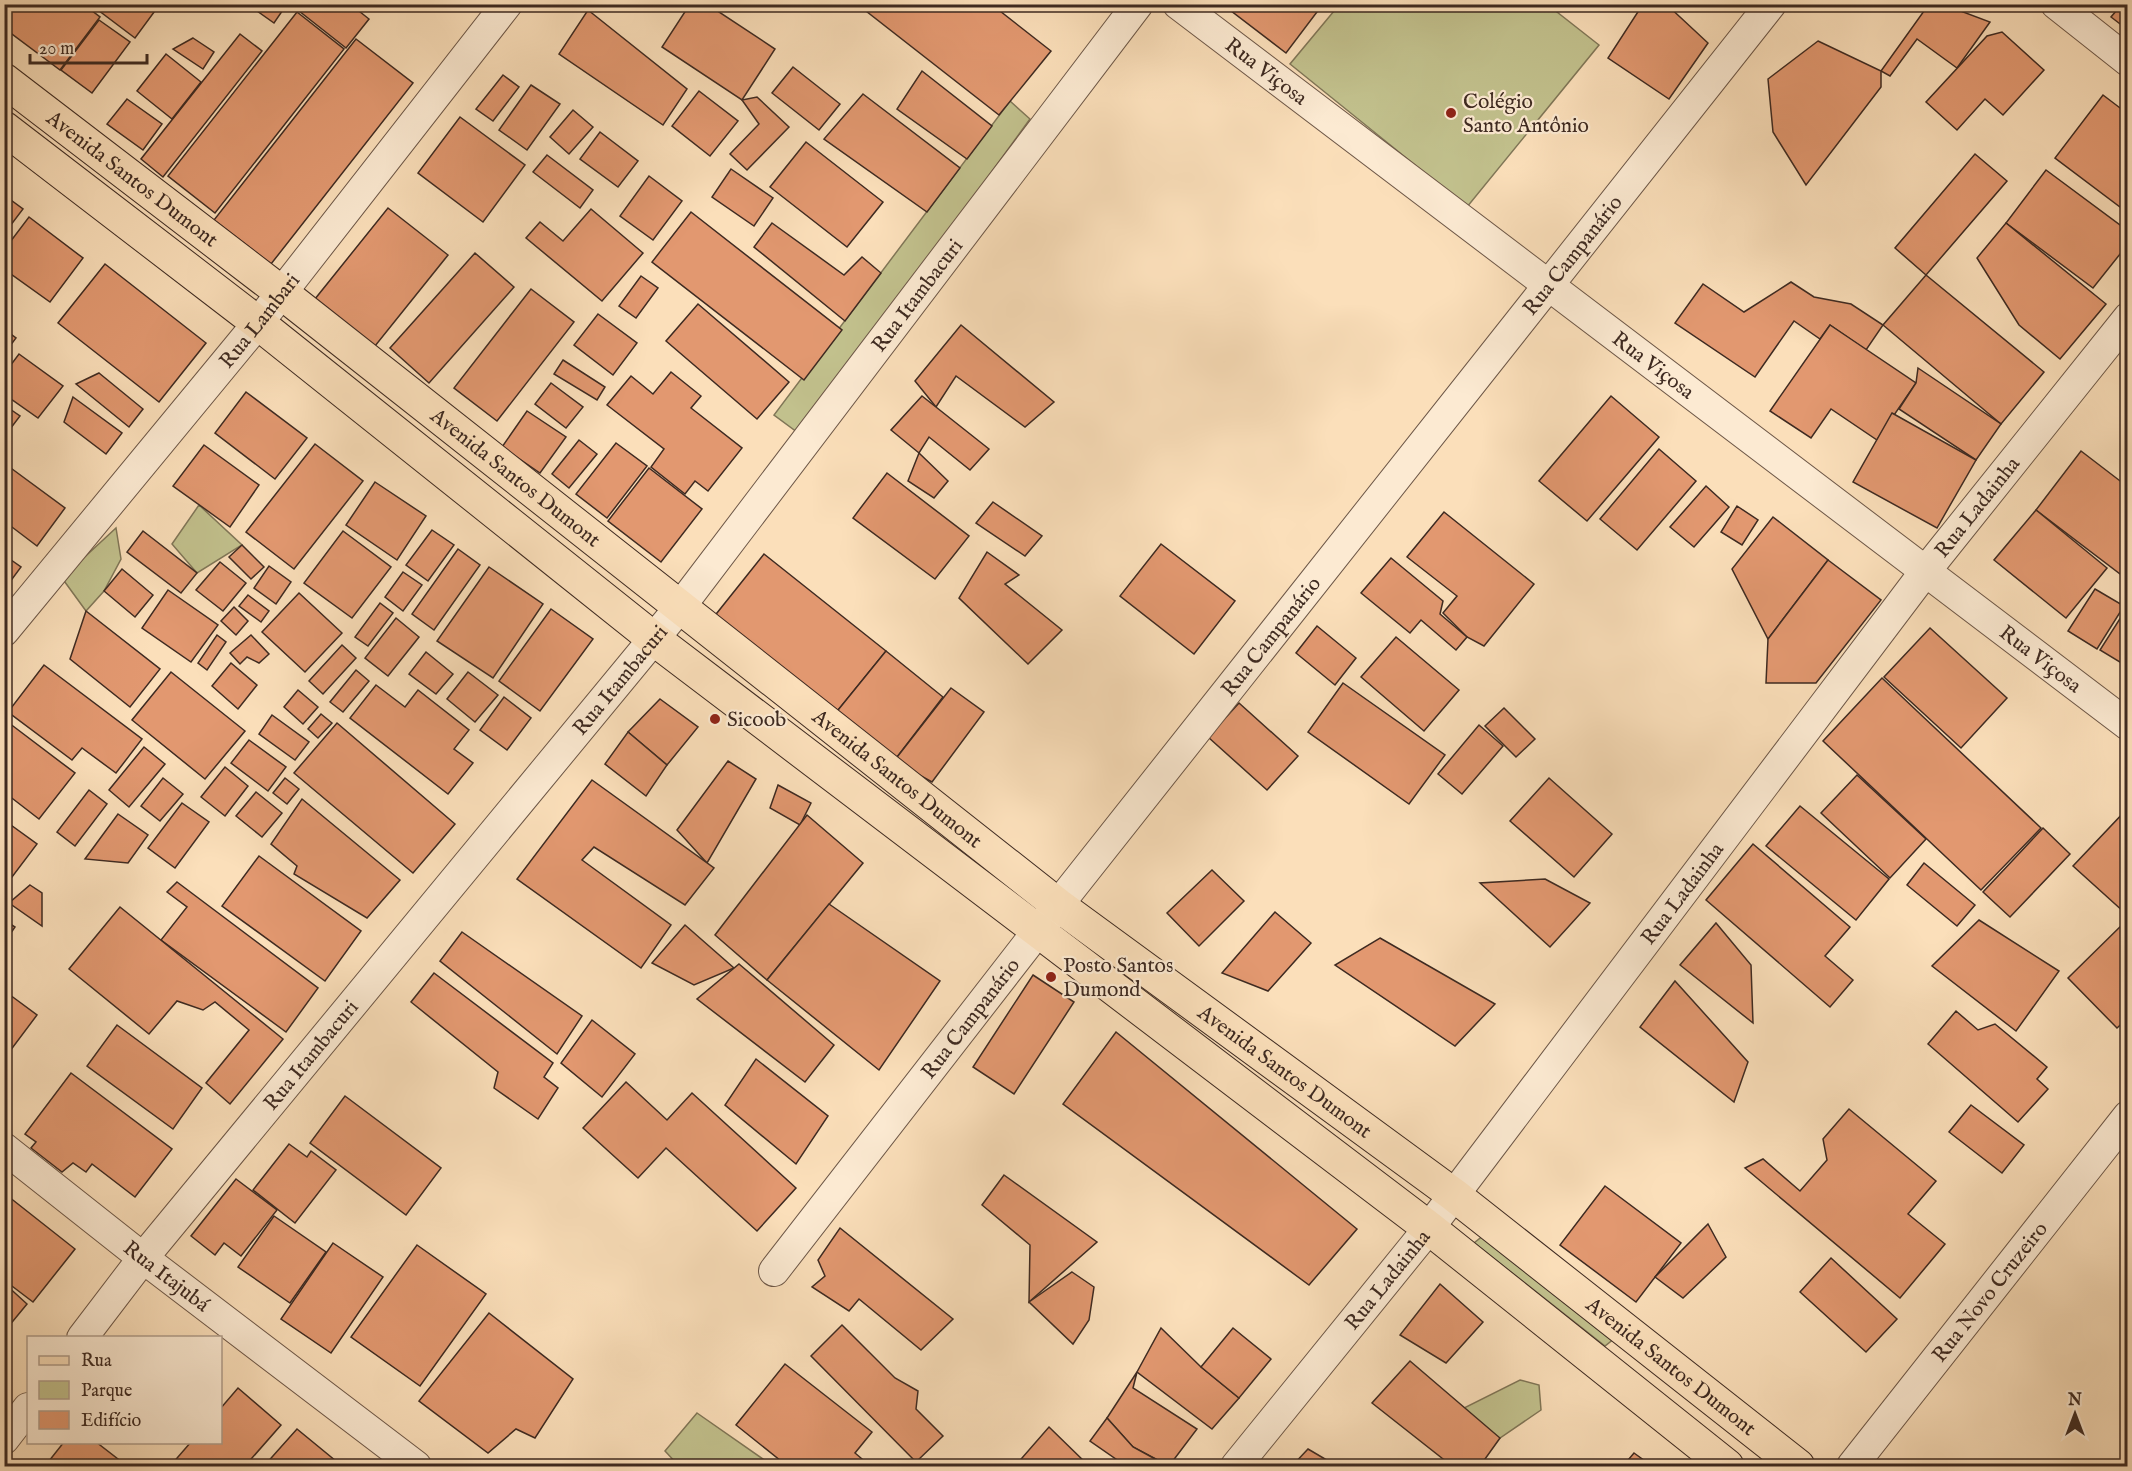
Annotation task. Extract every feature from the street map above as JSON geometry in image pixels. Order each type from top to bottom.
[{"type":"main road","name":"Avenida Santos Dumont","points":[[4,80],[282,293],[1058,905],[1454,1196],[1798,1467]]},
{"type":"main road","name":"Avenida Santos Dumont","points":[[4,128],[258,322],[654,639],[1429,1228],[1727,1467]]},
{"type":"street","name":"Rua Lambari","points":[[4,632],[282,293],[507,4]]},
{"type":"street","name":"Rua Itambacuri","points":[[84,1336],[143,1258],[680,608],[1138,4]]},
{"type":"street","name":"Rua Viçosa","points":[[1178,4],[2127,725]]},
{"type":"street","name":"Rua Campanário","points":[[774,1271],[1037,931],[1771,4]]},
{"type":"street","points":[[2056,4],[2127,62]]},
{"type":"street","name":"Rua Ladainha","points":[[1236,1467],[1454,1196],[1924,573],[2127,318]]},
{"type":"street","name":"Rua Novo Cruzeiro","points":[[1852,1467],[2127,1116]]},
{"type":"street","name":"Rua Itajubá","points":[[4,1148],[143,1258],[416,1467]]},
{"type":"street","points":[[4,1439],[27,1409]]},
{"type":"green space","name":"Colégio Santo Antônio","points":[[1339,5],[1548,5],[1599,45],[1467,207],[1290,64]]},
{"type":"green space","points":[[1010,101],[1030,119],[801,435],[774,415]]},
{"type":"green space","points":[[199,505],[242,545],[197,573],[172,544]]},
{"type":"green space","points":[[116,528],[121,559],[104,591],[86,611],[62,578]]},
{"type":"green space","points":[[1484,1235],[1615,1338],[1605,1346],[1474,1243]]},
{"type":"green space","points":[[1520,1380],[1539,1385],[1541,1410],[1500,1438],[1473,1439],[1456,1412]]},
{"type":"green space","points":[[697,1413],[773,1466],[679,1466],[665,1451]]},
{"type":"building","points":[[4,4],[83,4],[100,17],[60,70],[4,28]]},
{"type":"building","points":[[90,4],[160,4],[135,38]]},
{"type":"building","points":[[247,4],[287,4],[274,23]]},
{"type":"building","points":[[295,4],[350,4],[369,19],[346,48],[294,7]]},
{"type":"building","points":[[690,4],[707,4],[775,49],[742,100],[662,47]]},
{"type":"building","points":[[857,4],[991,4],[1051,51],[999,115]]},
{"type":"building","points":[[1222,4],[1323,4],[1286,53]]},
{"type":"building","points":[[1643,4],[1666,4],[1708,43],[1669,99],[1608,58]]},
{"type":"building","points":[[1929,4],[1942,4],[1990,22],[1957,68],[1917,39],[1890,76],[1881,71]]},
{"type":"building","points":[[2122,4],[2128,4],[2128,30],[2111,17]]},
{"type":"building","points":[[588,10],[687,89],[663,125],[559,54]]},
{"type":"building","points":[[297,12],[344,49],[215,213],[168,176]]},
{"type":"building","points":[[99,20],[130,42],[92,93],[61,70]]},
{"type":"building","points":[[2002,32],[2044,70],[2003,115],[1985,99],[1957,130],[1926,102],[1987,36]]},
{"type":"building","points":[[240,34],[262,51],[163,177],[141,159]]},
{"type":"building","points":[[193,38],[214,52],[203,69],[173,49]]},
{"type":"building","points":[[356,39],[413,83],[271,264],[214,220]]},
{"type":"building","points":[[1818,41],[1881,71],[1881,87],[1806,185],[1773,132],[1768,79]]},
{"type":"building","points":[[166,54],[201,82],[172,119],[137,91]]},
{"type":"building","points":[[793,67],[840,104],[819,130],[772,93]]},
{"type":"building","points":[[922,71],[992,126],[967,159],[897,109]]},
{"type":"building","points":[[503,75],[519,87],[493,121],[476,109]]},
{"type":"building","points":[[531,85],[560,104],[527,150],[499,130]]},
{"type":"building","points":[[699,91],[738,121],[710,156],[672,126]]},
{"type":"building","points":[[863,94],[960,168],[927,212],[824,139]]},
{"type":"building","points":[[2103,95],[2128,114],[2128,213],[2055,158]]},
{"type":"building","points":[[757,97],[789,127],[747,170],[730,154],[759,124],[742,100]]},
{"type":"building","points":[[127,99],[162,124],[143,150],[107,124]]},
{"type":"building","points":[[573,110],[593,127],[569,154],[550,137]]},
{"type":"building","points":[[460,117],[525,165],[483,222],[418,173]]},
{"type":"building","points":[[600,132],[638,161],[618,187],[580,159]]},
{"type":"building","points":[[806,142],[883,202],[847,247],[770,187]]},
{"type":"building","points":[[1975,154],[2007,181],[1926,275],[1895,248]]},
{"type":"building","points":[[547,155],[593,190],[580,208],[533,172]]},
{"type":"building","points":[[731,169],[773,198],[754,226],[712,197]]},
{"type":"building","points":[[2046,170],[2128,231],[2128,244],[2093,288],[2006,223]]},
{"type":"building","points":[[649,176],[682,201],[653,240],[620,216]]},
{"type":"building","points":[[4,195],[23,209],[4,234]]},
{"type":"building","points":[[388,208],[448,255],[375,346],[315,299]]},
{"type":"building","points":[[591,209],[643,253],[602,301],[526,238],[540,222],[563,241]]},
{"type":"building","points":[[691,212],[842,330],[804,380],[652,262]]},
{"type":"building","points":[[29,217],[83,258],[50,302],[4,269],[4,250]]},
{"type":"building","points":[[772,223],[844,275],[862,257],[881,273],[845,321],[754,247]]},
{"type":"building","points":[[2006,223],[2106,304],[2060,359],[2019,325],[1977,258]]},
{"type":"building","points":[[475,253],[514,287],[429,383],[390,348]]},
{"type":"building","points":[[105,264],[206,343],[159,402],[58,323]]},
{"type":"building","points":[[1926,275],[2044,372],[2001,424],[1883,325]]},
{"type":"building","points":[[641,276],[658,288],[636,318],[619,306]]},
{"type":"building","points":[[1791,282],[1814,297],[1851,304],[1883,325],[1866,350],[1830,325],[1820,339],[1794,321],[1755,377],[1675,323],[1703,284],[1744,312]]},
{"type":"building","points":[[531,289],[574,322],[497,421],[454,388]]},
{"type":"building","points":[[698,304],[789,382],[757,419],[666,341]]},
{"type":"building","points":[[598,314],[637,343],[613,375],[574,345]]},
{"type":"building","points":[[961,325],[1054,402],[1025,427],[956,376],[936,407],[915,381]]},
{"type":"building","points":[[1830,325],[1916,383],[1877,440],[1831,409],[1811,438],[1770,411]]},
{"type":"building","points":[[4,329],[16,338],[4,354]]},
{"type":"building","points":[[19,354],[63,386],[38,418],[4,394],[4,374]]},
{"type":"building","points":[[563,360],[605,387],[597,400],[554,374]]},
{"type":"building","points":[[1918,368],[2001,424],[1976,460],[1899,409],[1916,383]]},
{"type":"building","points":[[671,372],[701,396],[691,408],[742,448],[708,491],[695,481],[685,494],[651,467],[664,449],[607,405],[631,376],[653,394]]},
{"type":"building","points":[[99,373],[143,409],[129,427],[76,384]]},
{"type":"building","points":[[551,383],[583,407],[566,428],[535,404]]},
{"type":"building","points":[[246,392],[307,438],[275,479],[215,433]]},
{"type":"building","points":[[922,396],[989,449],[970,470],[929,437],[919,453],[891,430]]},
{"type":"building","points":[[1611,396],[1659,437],[1587,521],[1539,481]]},
{"type":"building","points":[[73,397],[122,433],[106,454],[64,422]]},
{"type":"building","points":[[4,405],[20,416],[4,437]]},
{"type":"building","points":[[527,411],[566,437],[540,473],[502,447]]},
{"type":"building","points":[[1892,413],[1976,460],[1937,528],[1853,482]]},
{"type":"building","points":[[579,440],[597,454],[569,488],[552,474]]},
{"type":"building","points":[[616,443],[647,466],[607,518],[576,494]]},
{"type":"building","points":[[315,444],[363,481],[294,569],[246,532]]},
{"type":"building","points":[[204,445],[259,485],[230,527],[173,486]]},
{"type":"building","points":[[1659,449],[1696,481],[1637,550],[1600,519]]},
{"type":"building","points":[[2081,451],[2128,487],[2128,580],[2036,510]]},
{"type":"building","points":[[919,453],[948,481],[934,498],[908,481]]},
{"type":"building","points":[[4,463],[65,508],[37,546],[4,521]]},
{"type":"building","points":[[649,468],[702,509],[661,562],[608,521]]},
{"type":"building","points":[[887,473],[969,536],[935,579],[853,518]]},
{"type":"building","points":[[375,482],[426,516],[397,560],[346,525]]},
{"type":"building","points":[[1706,486],[1729,507],[1694,547],[1670,527]]},
{"type":"building","points":[[993,502],[1042,536],[1025,556],[976,523]]},
{"type":"building","points":[[1737,506],[1758,520],[1742,545],[1721,532]]},
{"type":"building","points":[[2036,510],[2107,568],[2066,618],[1994,560]]},
{"type":"building","points":[[1444,512],[1534,584],[1484,646],[1467,637],[1443,613],[1457,596],[1407,557]]},
{"type":"building","points":[[1773,517],[1828,560],[1768,639],[1732,569]]},
{"type":"building","points":[[432,530],[454,545],[428,581],[406,565]]},
{"type":"building","points":[[143,531],[197,573],[181,593],[127,552]]},
{"type":"building","points":[[343,531],[391,567],[352,618],[304,583]]},
{"type":"building","points":[[1161,544],[1235,601],[1194,654],[1120,596]]},
{"type":"building","points":[[242,545],[264,567],[251,579],[229,557]]},
{"type":"building","points":[[458,549],[480,565],[434,630],[412,614]]},
{"type":"building","points":[[987,552],[1019,575],[1005,584],[1062,630],[1028,664],[959,598]]},
{"type":"building","points":[[764,554],[886,651],[834,715],[713,618]]},
{"type":"building","points":[[4,555],[21,567],[4,590]]},
{"type":"building","points":[[1391,558],[1443,601],[1440,614],[1467,637],[1456,650],[1421,620],[1410,633],[1361,593]]},
{"type":"building","points":[[1828,560],[1881,600],[1816,683],[1766,683],[1768,639]]},
{"type":"building","points":[[220,562],[246,583],[223,611],[196,590]]},
{"type":"building","points":[[269,566],[291,582],[276,604],[254,588]]},
{"type":"building","points":[[489,567],[543,604],[493,678],[437,641]]},
{"type":"building","points":[[122,569],[153,595],[135,617],[104,591]]},
{"type":"building","points":[[403,572],[422,585],[403,611],[385,597]]},
{"type":"building","points":[[2095,589],[2124,606],[2097,649],[2068,631]]},
{"type":"building","points":[[168,590],[218,625],[191,662],[142,628]]},
{"type":"building","points":[[299,593],[342,633],[305,672],[262,632]]},
{"type":"building","points":[[248,595],[269,611],[261,622],[239,606]]},
{"type":"building","points":[[380,603],[393,613],[368,646],[355,637]]},
{"type":"building","points":[[2128,606],[2128,667],[2100,650]]},
{"type":"building","points":[[234,607],[248,621],[236,635],[221,621]]},
{"type":"building","points":[[551,609],[593,639],[540,711],[499,681]]},
{"type":"building","points":[[86,611],[160,669],[130,707],[70,659]]},
{"type":"building","points":[[396,618],[419,637],[388,676],[365,658]]},
{"type":"building","points":[[1317,626],[1356,658],[1335,685],[1296,653]]},
{"type":"building","points":[[1930,628],[2007,698],[1961,748],[1884,677]]},
{"type":"building","points":[[217,635],[226,642],[207,670],[198,663]]},
{"type":"building","points":[[251,635],[269,654],[259,663],[247,657],[240,664],[230,653]]},
{"type":"building","points":[[1396,637],[1459,690],[1424,731],[1361,677]]},
{"type":"building","points":[[342,645],[356,658],[323,694],[309,681]]},
{"type":"building","points":[[886,651],[943,697],[894,761],[834,715]]},
{"type":"building","points":[[426,652],[453,674],[436,694],[409,674]]},
{"type":"building","points":[[231,663],[257,685],[238,709],[212,686]]},
{"type":"building","points":[[44,665],[142,739],[116,773],[82,748],[72,760],[8,712]]},
{"type":"building","points":[[356,670],[369,681],[343,712],[330,702]]},
{"type":"building","points":[[171,672],[245,731],[205,779],[132,720]]},
{"type":"building","points":[[468,672],[498,695],[475,722],[447,699]]},
{"type":"building","points":[[1882,678],[2041,828],[1981,890],[1823,741]]},
{"type":"building","points":[[1343,683],[1445,755],[1409,804],[1308,732]]},
{"type":"building","points":[[376,685],[405,707],[418,690],[469,730],[454,749],[473,763],[448,794],[350,718]]},
{"type":"building","points":[[951,688],[984,712],[932,782],[894,761]]},
{"type":"building","points":[[298,690],[318,707],[303,724],[284,707]]},
{"type":"building","points":[[504,697],[531,718],[507,750],[480,730]]},
{"type":"building","points":[[660,699],[698,727],[667,765],[628,732]]},
{"type":"building","points":[[1239,703],[1298,756],[1267,790],[1208,737]]},
{"type":"building","points":[[1504,708],[1535,739],[1516,757],[1485,726]]},
{"type":"building","points":[[321,714],[332,723],[318,738],[308,729]]},
{"type":"building","points":[[272,715],[309,742],[295,760],[259,734]]},
{"type":"building","points":[[9,723],[75,773],[39,819],[4,792],[4,729]]},
{"type":"building","points":[[337,723],[455,824],[413,873],[294,773]]},
{"type":"building","points":[[1479,725],[1503,746],[1462,794],[1438,774]]},
{"type":"building","points":[[628,732],[667,765],[646,796],[605,764]]},
{"type":"building","points":[[249,740],[286,767],[268,791],[231,763]]},
{"type":"building","points":[[144,747],[165,764],[129,807],[109,790]]},
{"type":"building","points":[[728,761],[756,779],[707,863],[677,830]]},
{"type":"building","points":[[225,767],[248,786],[225,816],[201,797]]},
{"type":"building","points":[[1857,775],[1926,839],[1890,878],[1821,813]]},
{"type":"building","points":[[163,778],[183,794],[160,821],[141,806]]},
{"type":"building","points":[[285,778],[299,789],[287,804],[273,793]]},
{"type":"building","points":[[1549,778],[1612,834],[1574,877],[1510,821]]},
{"type":"building","points":[[592,780],[714,868],[685,905],[594,847],[582,860],[671,925],[641,968],[517,879]]},
{"type":"building","points":[[778,785],[811,803],[800,825],[770,808]]},
{"type":"building","points":[[89,790],[107,804],[75,846],[57,832]]},
{"type":"building","points":[[256,792],[282,813],[262,837],[236,816]]},
{"type":"building","points":[[302,799],[400,880],[367,918],[294,874],[297,866],[271,844]]},
{"type":"building","points":[[182,803],[209,822],[175,868],[148,848]]},
{"type":"building","points":[[1800,806],[1889,879],[1856,920],[1766,846]]},
{"type":"building","points":[[2128,808],[2128,910],[2125,913],[2073,866]]},
{"type":"building","points":[[118,814],[148,835],[128,863],[85,859]]},
{"type":"building","points":[[807,815],[863,863],[767,980],[715,935]]},
{"type":"building","points":[[4,820],[37,844],[9,881],[4,877]]},
{"type":"building","points":[[2043,828],[2070,854],[2010,917],[1983,892]]},
{"type":"building","points":[[1753,844],[1850,927],[1825,956],[1853,980],[1830,1007],[1706,900]]},
{"type":"building","points":[[259,856],[361,931],[325,981],[222,906]]},
{"type":"building","points":[[1924,863],[1975,905],[1957,926],[1907,885]]},
{"type":"building","points":[[1212,870],[1244,901],[1199,946],[1167,913]]},
{"type":"building","points":[[1545,879],[1590,903],[1550,947],[1480,883]]},
{"type":"building","points":[[177,882],[318,988],[286,1032],[161,940],[187,907],[167,892]]},
{"type":"building","points":[[30,885],[42,893],[42,926],[9,903]]},
{"type":"building","points":[[829,904],[940,981],[879,1070],[767,980]]},
{"type":"building","points":[[120,907],[283,1039],[230,1104],[206,1083],[249,1030],[215,1002],[203,1010],[177,1001],[149,1034],[69,969]]},
{"type":"building","points":[[1275,912],[1311,943],[1268,991],[1222,973]]},
{"type":"building","points":[[2128,919],[2128,1018],[2117,1028],[2068,978]]},
{"type":"building","points":[[4,920],[15,927],[4,943]]},
{"type":"building","points":[[1979,920],[2059,971],[2016,1031],[1932,966]]},
{"type":"building","points":[[1716,923],[1751,965],[1753,1023],[1680,965]]},
{"type":"building","points":[[685,925],[734,968],[694,985],[652,963]]},
{"type":"building","points":[[462,932],[582,1016],[557,1054],[440,961]]},
{"type":"building","points":[[1380,938],[1495,1004],[1455,1046],[1335,965]]},
{"type":"building","points":[[739,964],[834,1045],[805,1082],[697,999]]},
{"type":"building","points":[[434,973],[553,1063],[544,1077],[558,1088],[538,1119],[494,1088],[498,1072],[411,1002]]},
{"type":"building","points":[[1033,975],[1074,1002],[1014,1094],[973,1067]]},
{"type":"building","points":[[1675,981],[1748,1062],[1734,1102],[1640,1027]]},
{"type":"building","points":[[6,992],[37,1015],[4,1059],[4,995]]},
{"type":"building","points":[[1956,1011],[1978,1030],[1995,1024],[2047,1067],[2037,1079],[2048,1089],[2018,1122],[1928,1044]]},
{"type":"building","points":[[592,1020],[635,1054],[602,1097],[561,1063]]},
{"type":"building","points":[[117,1025],[202,1088],[173,1129],[87,1066]]},
{"type":"building","points":[[1116,1032],[1357,1229],[1309,1285],[1063,1104]]},
{"type":"building","points":[[756,1059],[828,1116],[796,1164],[725,1105]]},
{"type":"building","points":[[71,1073],[172,1149],[135,1197],[92,1164],[86,1172],[73,1163],[62,1172],[31,1148],[36,1142],[25,1134]]},
{"type":"building","points":[[626,1082],[667,1120],[692,1093],[796,1188],[757,1231],[666,1148],[638,1178],[583,1128]]},
{"type":"building","points":[[345,1096],[441,1168],[406,1215],[310,1143]]},
{"type":"building","points":[[1971,1105],[2024,1145],[2002,1173],[1949,1132]]},
{"type":"building","points":[[1849,1109],[1936,1181],[1908,1214],[1945,1244],[1900,1298],[1745,1168],[1763,1159],[1800,1191],[1827,1160],[1823,1139]]},
{"type":"building","points":[[289,1144],[307,1157],[311,1151],[336,1170],[295,1223],[253,1190]]},
{"type":"building","points":[[1004,1175],[1097,1242],[1029,1302],[1030,1245],[982,1205]]},
{"type":"building","points":[[236,1179],[277,1210],[241,1256],[224,1243],[215,1255],[191,1236]]},
{"type":"building","points":[[1605,1186],[1681,1243],[1636,1302],[1560,1245]]},
{"type":"building","points":[[4,1193],[75,1249],[33,1302],[4,1280]]},
{"type":"building","points":[[274,1216],[326,1252],[290,1303],[238,1267]]},
{"type":"building","points":[[1708,1224],[1726,1257],[1683,1298],[1655,1277]]},
{"type":"building","points":[[840,1228],[953,1319],[921,1350],[859,1299],[849,1311],[812,1287],[825,1276],[818,1260]]},
{"type":"building","points":[[333,1243],[383,1277],[331,1353],[281,1319]]},
{"type":"building","points":[[417,1245],[486,1294],[420,1386],[351,1337]]},
{"type":"building","points":[[1831,1258],[1897,1319],[1866,1352],[1800,1292]]},
{"type":"building","points":[[1072,1272],[1094,1287],[1089,1320],[1073,1344],[1029,1302]]},
{"type":"building","points":[[4,1283],[27,1304],[4,1332]]},
{"type":"building","points":[[1440,1284],[1483,1322],[1446,1363],[1400,1335]]},
{"type":"building","points":[[489,1313],[573,1379],[535,1438],[516,1429],[488,1453],[419,1401]]},
{"type":"building","points":[[842,1325],[895,1378],[918,1391],[916,1409],[943,1436],[916,1462],[811,1356]]},
{"type":"building","points":[[1161,1328],[1201,1367],[1239,1398],[1212,1429],[1137,1372]]},
{"type":"building","points":[[1233,1328],[1271,1359],[1239,1398],[1201,1367]]},
{"type":"building","points":[[1410,1361],[1500,1438],[1480,1466],[1452,1466],[1372,1403]]},
{"type":"building","points":[[785,1364],[872,1432],[855,1453],[868,1464],[866,1466],[785,1466],[736,1425]]},
{"type":"building","points":[[1137,1372],[1133,1388],[1197,1429],[1169,1466],[1133,1447],[1107,1418]]},
{"type":"building","points":[[238,1388],[281,1425],[245,1466],[171,1465],[189,1444],[222,1444],[222,1407]]},
{"type":"building","points":[[1107,1418],[1133,1447],[1168,1466],[1126,1466],[1090,1441]]},
{"type":"building","points":[[1049,1427],[1089,1466],[1015,1466]]},
{"type":"building","points":[[297,1429],[342,1466],[264,1466]]},
{"type":"building","points":[[62,1444],[99,1444],[127,1466],[45,1466]]},
{"type":"building","points":[[1308,1449],[1337,1466],[1292,1466]]},
{"type":"building","points":[[1634,1453],[1652,1466],[1623,1466]]},
{"type":"place","name":"Colégio Santo Antônio","points":[[1451,113]]},
{"type":"place","name":"Sicoob","points":[[715,719]]},
{"type":"place","name":"Posto Santos Dumond","points":[[1051,977]]}]
